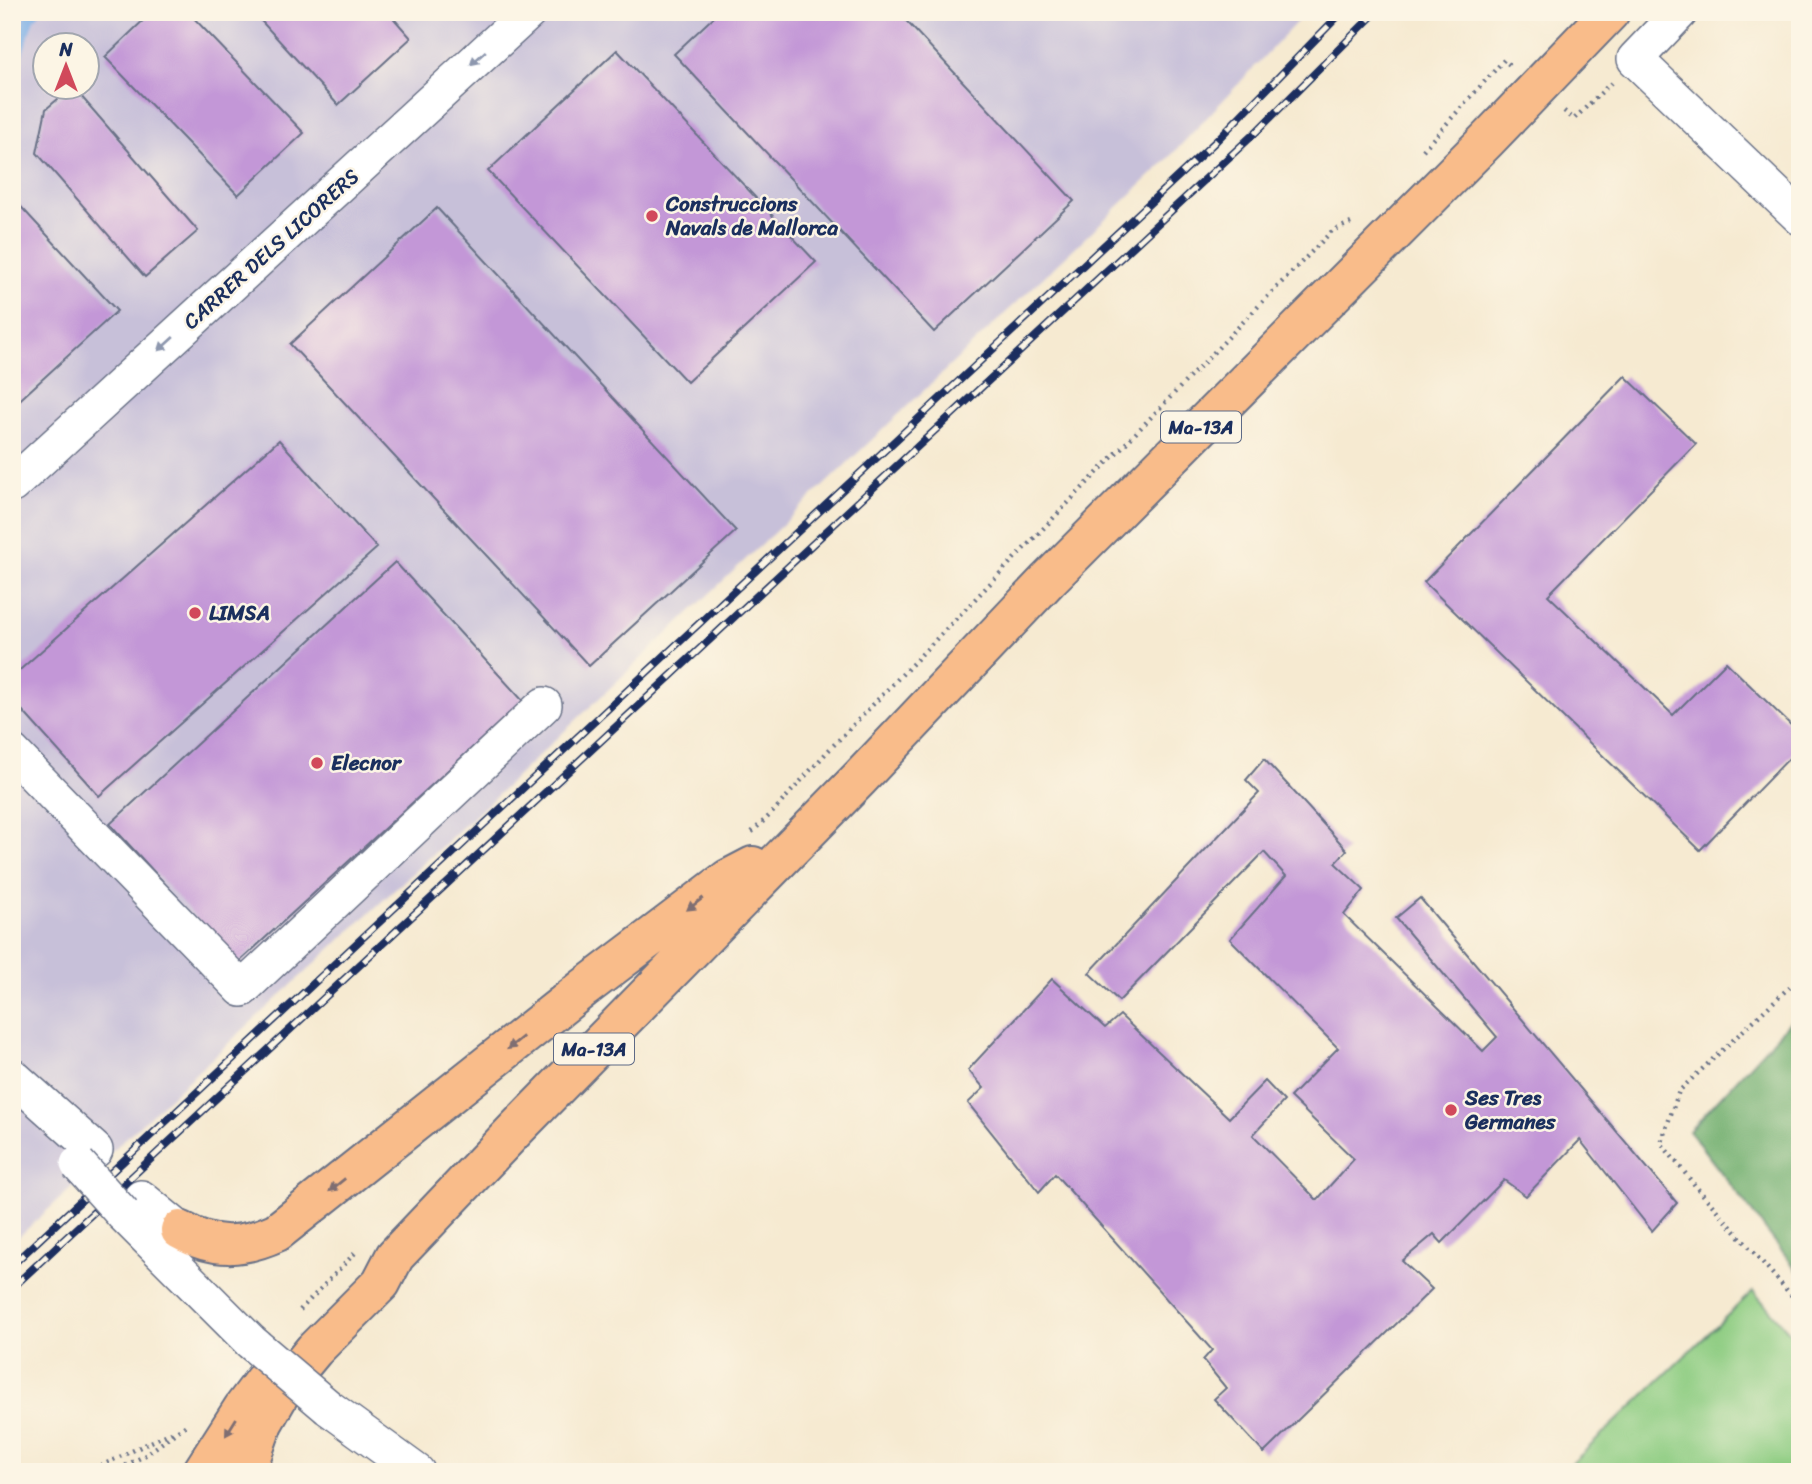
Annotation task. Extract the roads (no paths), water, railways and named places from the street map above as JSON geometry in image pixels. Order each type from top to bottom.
[{"type":"main road","name":"Ma-13A","points":[[247,1472],[263,1423],[285,1385],[314,1350],[380,1283],[395,1256],[1048,580],[1487,140],[1610,12]]},
{"type":"main road","points":[[180,1230],[211,1243],[229,1244],[248,1243],[276,1232],[584,988],[728,879],[795,844]]},
{"type":"main road","name":"Ma-13A","points":[[202,1472],[249,1398],[272,1370],[367,1272],[395,1256]]},
{"type":"street","name":"CARRER DELS LICORERS","points":[[12,485],[529,12]]},
{"type":"street","points":[[1680,12],[1635,59],[1800,217]]},
{"type":"street","points":[[12,752],[242,989],[544,705]]},
{"type":"street","points":[[12,1078],[132,1206],[251,1342],[328,1408],[417,1472]]},
{"type":"street","points":[[132,1206],[180,1230]]},
{"type":"waterway","points":[[12,70],[30,16],[35,12]]},
{"type":"railway","points":[[12,1265],[1216,141],[1342,12]]},
{"type":"railway","points":[[12,1288],[1255,133],[1376,12]]},
{"type":"place","name":"Construccions Navals de Mallorca","points":[[652,216]]},
{"type":"place","name":"LIMSA","points":[[195,613]]},
{"type":"place","name":"Elecnor","points":[[317,763]]},
{"type":"place","name":"Ses Tres Germanes","points":[[1451,1110]]}]
